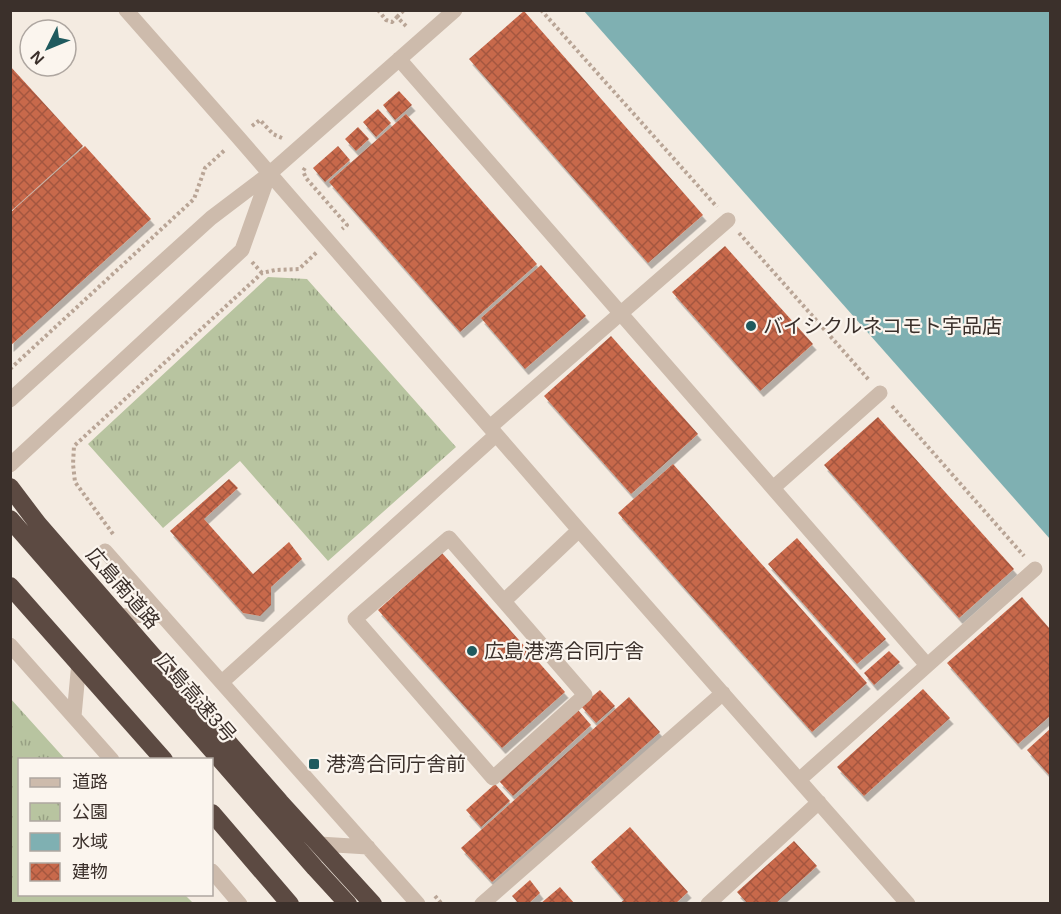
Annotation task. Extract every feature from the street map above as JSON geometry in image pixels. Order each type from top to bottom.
[{"type":"highway","name":"広島南道路","points":[[10,487],[38,524],[280,802],[374,903]]},
{"type":"highway","name":"広島高速3号","points":[[10,519],[348,903]]},
{"type":"highway","points":[[10,586],[163,758]]},
{"type":"highway","points":[[213,814],[290,903]]},
{"type":"street","points":[[126,10],[908,903]]},
{"type":"street","points":[[10,400],[212,218],[269,174],[455,10]]},
{"type":"street","points":[[399,59],[927,665]]},
{"type":"street","points":[[10,465],[242,250],[269,174]]},
{"type":"street","points":[[222,682],[621,313],[728,219]]},
{"type":"street","points":[[773,488],[880,393]]},
{"type":"street","points":[[504,601],[579,530]]},
{"type":"street","points":[[449,538],[504,601],[585,696],[493,778],[355,620],[449,538]]},
{"type":"street","points":[[105,551],[418,903]]},
{"type":"street","points":[[799,780],[1035,568]]},
{"type":"street","points":[[118,616],[162,615]]},
{"type":"street","points":[[10,645],[111,758]]},
{"type":"street","points":[[74,716],[79,662]]},
{"type":"street","points":[[482,903],[723,693]]},
{"type":"street","points":[[708,903],[819,802]]},
{"type":"street","points":[[319,844],[368,847]]},
{"type":"street","points":[[213,872],[240,903]]},
{"type":"path","points":[[378,10],[386,20],[392,22],[404,10]]},
{"type":"path","points":[[541,10],[1035,568]]},
{"type":"path","points":[[397,17],[406,27]]},
{"type":"path","points":[[260,120],[273,134],[281,137]]},
{"type":"path","points":[[307,165],[303,171],[306,178],[347,225]]},
{"type":"path","points":[[10,369],[194,199],[205,168]]},
{"type":"path","points":[[78,487],[75,482],[73,464],[74,446],[262,273],[299,269]]},
{"type":"green space","points":[[268,277],[307,279],[456,447],[328,561],[240,461],[163,528],[88,444]]},
{"type":"green space","points":[[10,698],[64,758],[18,758],[18,896],[186,896],[193,903],[11,903]]},
{"type":"water","points":[[584,11],[1050,11],[1050,539]]},
{"type":"building","points":[[524,11],[703,215],[648,263],[469,59]]},
{"type":"building","points":[[10,66],[18,78],[21,78],[83,146],[10,212]]},
{"type":"building","points":[[399,91],[412,105],[395,120],[383,105]]},
{"type":"building","points":[[378,109],[391,123],[376,137],[363,122]]},
{"type":"building","points":[[406,114],[537,264],[460,332],[329,182]]},
{"type":"building","points":[[358,127],[369,139],[356,151],[345,139]]},
{"type":"building","points":[[85,146],[151,219],[10,346],[10,213]]},
{"type":"building","points":[[338,146],[350,160],[325,182],[313,168]]},
{"type":"building","points":[[725,246],[813,344],[760,391],[672,292]]},
{"type":"building","points":[[541,265],[586,316],[525,369],[481,318]]},
{"type":"building","points":[[611,336],[698,434],[631,494],[544,396]]},
{"type":"building","points":[[878,417],[1014,569],[959,618],[824,465]]},
{"type":"building","points":[[673,464],[867,683],[812,732],[618,513]]},
{"type":"building","points":[[229,479],[238,488],[204,519],[253,574],[289,542],[302,559],[271,587],[271,605],[260,616],[243,613],[170,531]]},
{"type":"building","points":[[797,538],[886,639],[857,664],[768,564]]},
{"type":"building","name":"広島港湾合同庁舎","points":[[442,553],[565,692],[502,748],[378,610]]},
{"type":"building","points":[[1022,597],[1050,629],[1050,716],[1018,744],[947,663]]},
{"type":"building","points":[[889,651],[900,662],[874,685],[864,673]]},
{"type":"building","points":[[923,689],[950,718],[864,796],[837,767]]},
{"type":"building","points":[[600,690],[615,706],[596,723],[581,706]]},
{"type":"building","points":[[629,697],[660,732],[492,882],[461,848]]},
{"type":"building","points":[[578,710],[591,725],[513,796],[499,781]]},
{"type":"building","points":[[1050,729],[1050,776],[1027,750]]},
{"type":"building","points":[[495,784],[510,801],[481,827],[466,810]]},
{"type":"building","points":[[630,827],[688,892],[675,904],[619,904],[624,900],[591,862]]},
{"type":"building","points":[[794,841],[817,866],[775,904],[748,904],[737,892]]},
{"type":"building","points":[[530,880],[540,893],[528,904],[519,904],[512,896]]},
{"type":"building","points":[[560,887],[575,904],[540,904]]},
{"type":"place","name":"バイシクルネコモト宇品店","points":[[751,326]]},
{"type":"place","name":"広島港湾合同庁舎","points":[[472,651]]},
{"type":"place","name":"港湾合同庁舎前","points":[[314,764]]}]
